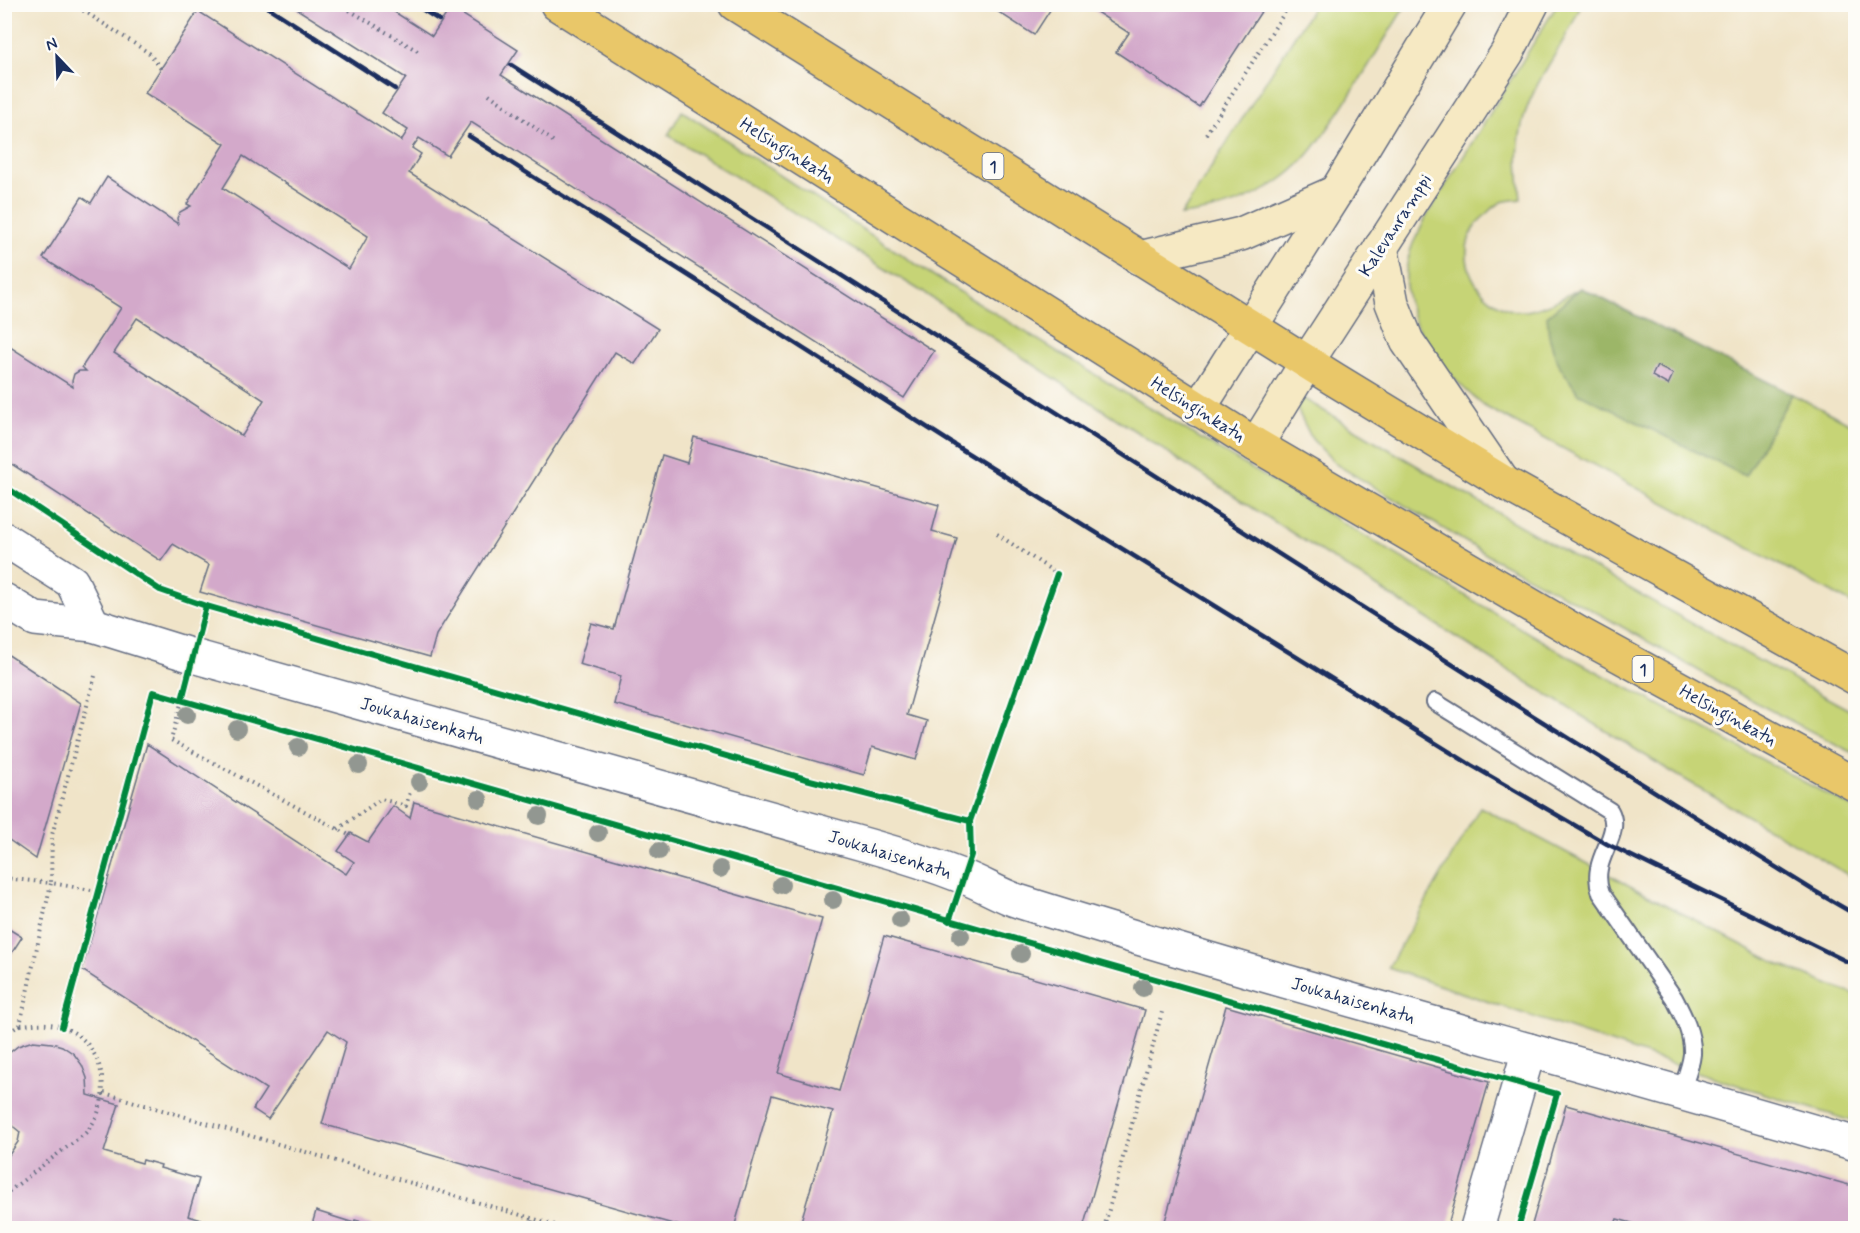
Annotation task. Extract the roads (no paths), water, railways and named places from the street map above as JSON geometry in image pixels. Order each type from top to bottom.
[{"type":"highway","name":"Helsinginkatu","points":[[557,4],[1256,445],[1580,634],[1856,785]]},
{"type":"highway","name":"1","points":[[735,4],[1139,258],[1503,482],[1856,678]]},
{"type":"main road","points":[[1198,410],[1336,192],[1450,4]]},
{"type":"main road","name":"Kalevanramppi","points":[[1256,445],[1307,362],[1507,53],[1532,4]]},
{"type":"main road","points":[[1139,258],[1228,238],[1336,192]]},
{"type":"main road","points":[[1381,247],[1392,303],[1407,342],[1503,482]]},
{"type":"street","points":[[4,539],[72,582],[93,625]]},
{"type":"street","name":"Joukahaisenkatu","points":[[4,600],[35,619],[93,625],[193,656],[902,855],[964,877],[1017,901],[1856,1144]]},
{"type":"street","points":[[1477,1228],[1529,1050]]},
{"type":"lane","points":[[1435,702],[1610,812],[1614,830],[1599,861],[1597,882],[1601,893],[1674,998],[1683,1016],[1692,1056],[1681,1092]]},
{"type":"railway","points":[[263,4],[395,89]]},
{"type":"railway","points":[[414,4],[439,20]]},
{"type":"railway","points":[[511,65],[1527,712],[1856,915]]},
{"type":"railway","points":[[469,136],[958,447],[1471,765],[1607,844],[1856,966]]}]
